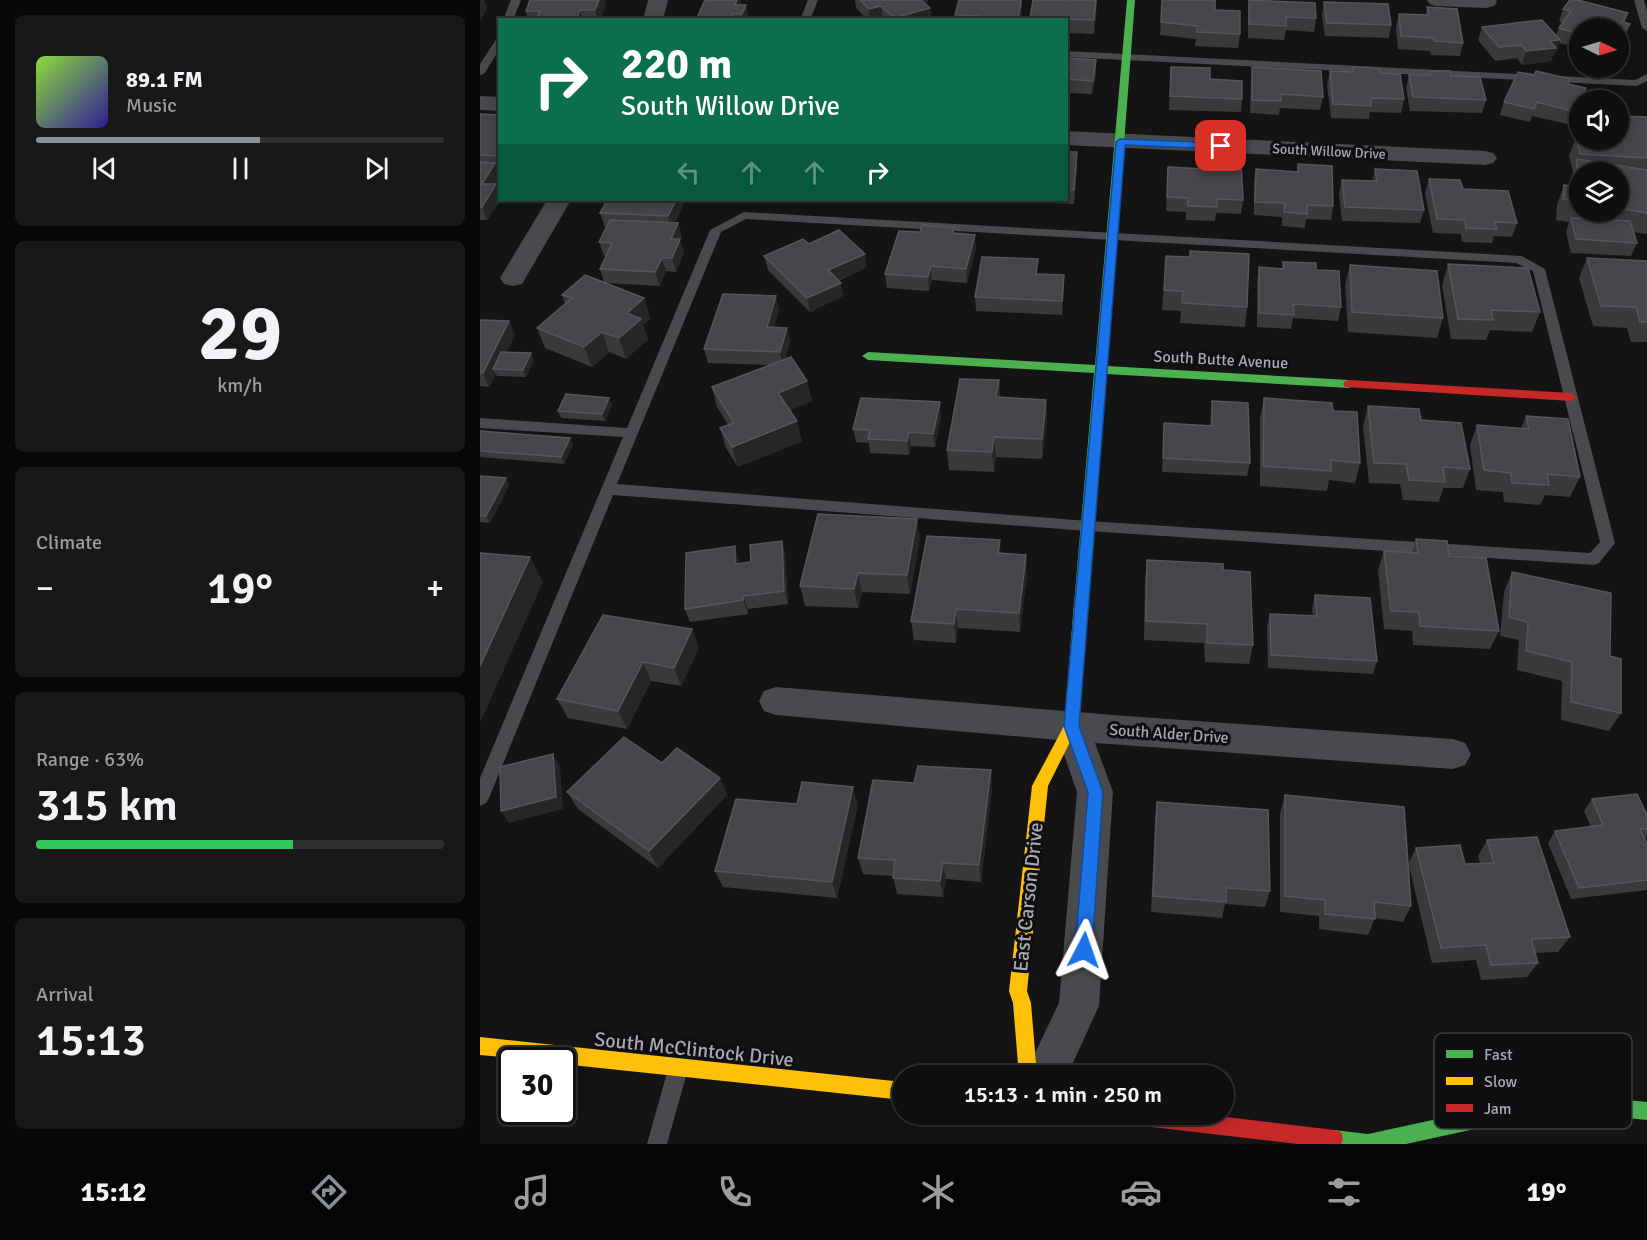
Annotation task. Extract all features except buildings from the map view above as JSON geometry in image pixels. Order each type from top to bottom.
[{"type":"street","points":[[652,18],[657,0]]},
{"type":"street","name":"East Carson Drive","points":[[1027,1065],[1022,1003],[1018,991],[1040,786],[1071,726],[1131,0]]},
{"type":"street","points":[[1437,0],[1487,2]]},
{"type":"street","points":[[480,103],[498,104]]},
{"type":"street","name":"South Willow Drive","points":[[1068,138],[1485,158]]},
{"type":"street","points":[[513,278],[558,201]]},
{"type":"street","name":"South Butte Avenue","points":[[868,356],[1571,397]]},
{"type":"street","name":"South Alder Drive","points":[[776,701],[1071,726],[1454,754]]},
{"type":"street","name":"East Carson Drive","points":[[1050,1065],[1079,1006],[1095,792],[1071,726]]},
{"type":"street","name":"South McClintock Drive","points":[[480,1046],[892,1090]]},
{"type":"street","points":[[1632,1110],[1647,1111]]},
{"type":"street","points":[[1210,1125],[1369,1144],[1436,1129]]},
{"type":"lane","points":[[509,18],[516,0]]},
{"type":"lane","points":[[806,18],[813,0]]},
{"type":"lane","points":[[1640,0],[1647,28]]},
{"type":"lane","points":[[480,72],[498,43]]},
{"type":"lane","points":[[1068,54],[1637,82],[1647,77]]},
{"type":"lane","points":[[480,798],[608,489],[716,230],[744,215],[1112,234],[1518,259],[1539,268],[1608,543],[1594,559],[1088,526],[608,489]]},
{"type":"lane","points":[[480,423],[632,433]]},
{"type":"lane","points":[[657,1144],[678,1066]]},
{"type":"traffic: fast","points":[[1081,604],[1131,0]]},
{"type":"traffic: fast","points":[[868,356],[1349,384]]},
{"type":"traffic: fast","points":[[1632,1110],[1647,1111]]},
{"type":"traffic: fast","points":[[1334,1139],[1368,1143],[1434,1129]]},
{"type":"traffic: slow","points":[[1027,1065],[1022,1003],[1018,991],[1040,786],[1071,726],[1081,604]]},
{"type":"traffic: slow","points":[[480,1046],[892,1090]]},
{"type":"traffic: jam","points":[[1349,384],[1571,397]]},
{"type":"traffic: jam","points":[[1212,1125],[1334,1139]]},
{"type":"route","points":[[1084,950],[1095,792],[1071,726],[1120,142],[1221,146]]}]
